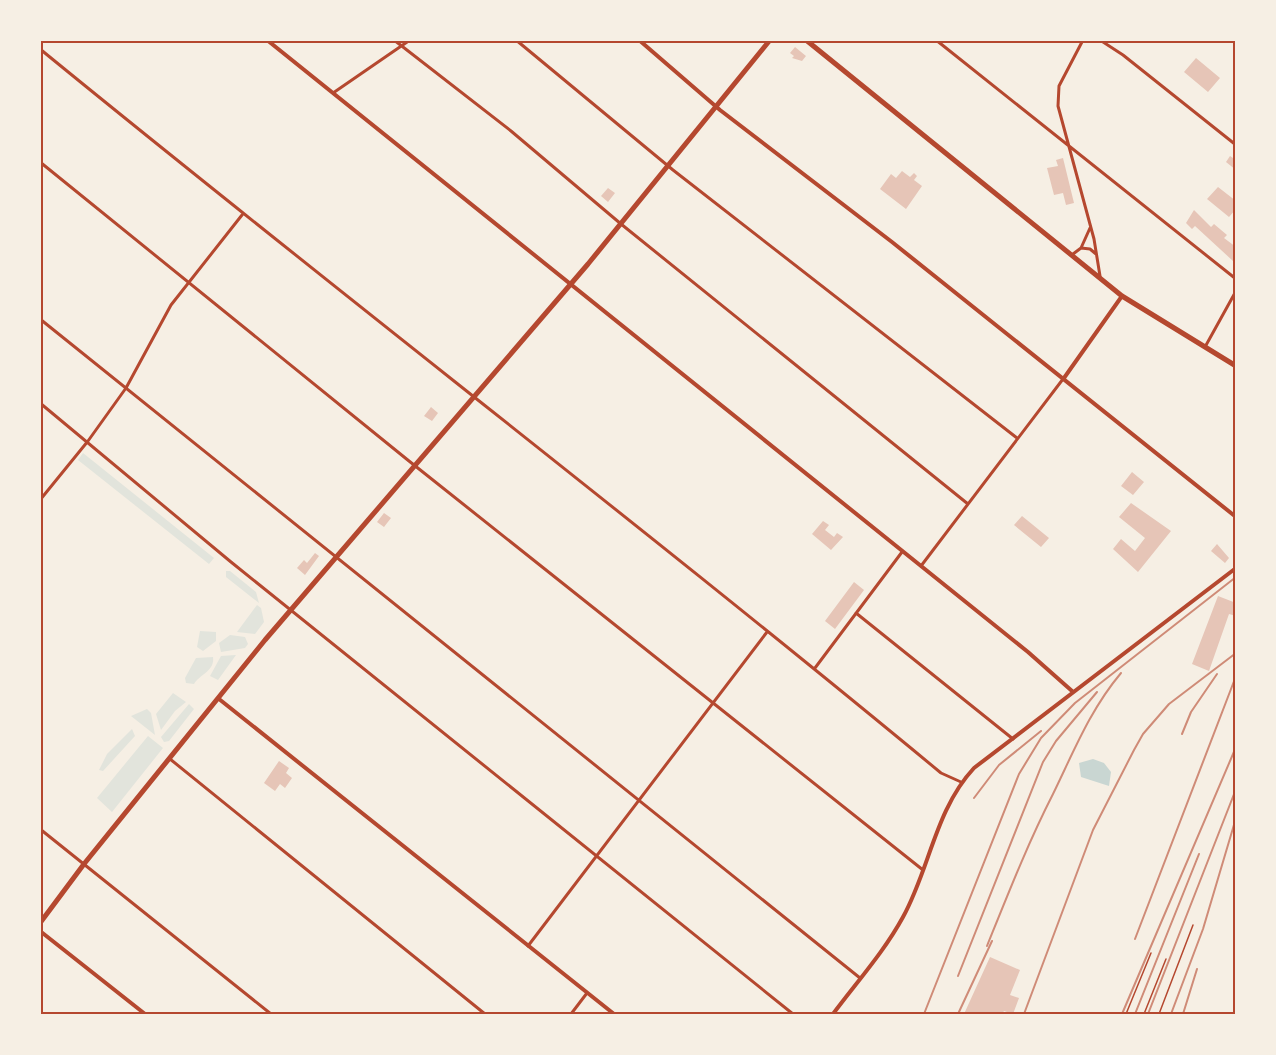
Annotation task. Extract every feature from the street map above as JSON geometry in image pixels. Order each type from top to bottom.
[{"type":"main road","points":[[40,923],[84,864],[291,608],[621,224],[770,40]]},
{"type":"main road","points":[[806,40],[1122,296],[1236,366]]},
{"type":"street","points":[[267,40],[921,566],[1072,691]]},
{"type":"street","points":[[394,40],[511,131],[621,224],[968,504]]},
{"type":"street","points":[[333,93],[411,40]]},
{"type":"street","points":[[516,40],[668,165],[1017,438]]},
{"type":"street","points":[[639,40],[716,105],[1064,378],[1236,517]]},
{"type":"street","points":[[936,40],[1236,279]]},
{"type":"street","points":[[1083,40],[1058,92],[1067,145],[1097,255],[1100,278]]},
{"type":"street","points":[[1100,40],[1236,145]]},
{"type":"street","points":[[40,49],[242,215],[474,395],[941,773],[961,782]]},
{"type":"street","points":[[40,162],[923,870]]},
{"type":"street","points":[[40,500],[88,441],[126,388],[171,305],[188,281],[242,215]]},
{"type":"street","points":[[1071,255],[1081,248],[1090,227]]},
{"type":"street","points":[[1081,248],[1090,249],[1097,255]]},
{"type":"street","points":[[1205,347],[1236,291]]},
{"type":"street","points":[[921,566],[1064,378],[1122,296]]},
{"type":"street","points":[[40,319],[860,978]]},
{"type":"street","points":[[40,403],[231,562],[793,1014]]},
{"type":"street","points":[[814,668],[902,552]]},
{"type":"street","points":[[833,1014],[903,918],[946,808],[961,782],[974,768],[1072,691],[1236,568]]},
{"type":"street","points":[[856,613],[1013,739]]},
{"type":"street","points":[[528,946],[767,632]]},
{"type":"street","points":[[219,699],[614,1014]]},
{"type":"street","points":[[170,759],[485,1014]]},
{"type":"street","points":[[40,829],[271,1014]]},
{"type":"street","points":[[40,931],[145,1014]]},
{"type":"street","points":[[571,1014],[587,993]]},
{"type":"path","points":[[1159,1014],[1193,926]]},
{"type":"path","points":[[1126,1014],[1151,953]]},
{"type":"path","points":[[1144,1014],[1166,959]]},
{"type":"shaded area","points":[[83,453],[214,558],[209,564],[78,460]]},
{"type":"shaded area","points":[[226,571],[230,571],[256,592],[259,603],[226,577]]},
{"type":"shaded area","points":[[257,605],[261,608],[264,622],[255,634],[237,632]]},
{"type":"shaded area","points":[[200,631],[216,632],[216,641],[203,651],[197,647]]},
{"type":"shaded area","points":[[230,635],[245,637],[248,644],[245,648],[221,652],[219,643]]},
{"type":"shaded area","points":[[236,655],[218,680],[210,676],[221,656]]},
{"type":"shaded area","points":[[213,657],[212,666],[194,684],[186,683],[185,678],[196,658]]},
{"type":"shaded area","points":[[173,693],[186,702],[175,711],[161,730],[156,714]]},
{"type":"shaded area","points":[[189,704],[194,709],[169,741],[164,742],[161,737]]},
{"type":"shaded area","points":[[147,709],[151,713],[155,735],[131,716]]},
{"type":"shaded area","points":[[132,729],[135,736],[103,771],[99,770],[107,754]]},
{"type":"shaded area","points":[[148,736],[163,748],[112,812],[97,798]]},
{"type":"shaded area","points":[[1093,759],[1104,763],[1111,772],[1109,786],[1081,777],[1079,763]]},
{"type":"building","points":[[795,47],[806,56],[802,61],[792,58],[794,56],[790,53]]},
{"type":"building","points":[[1196,58],[1220,78],[1208,92],[1184,72]]},
{"type":"building","points":[[1230,156],[1236,160],[1236,170],[1226,162]]},
{"type":"building","points":[[1063,158],[1074,203],[1066,205],[1063,193],[1054,195],[1047,168],[1058,166],[1056,160]]},
{"type":"building","points":[[902,171],[910,177],[914,173],[917,176],[914,180],[922,186],[906,209],[880,189],[891,174],[896,178]]},
{"type":"building","points":[[1218,187],[1236,201],[1236,209],[1229,217],[1207,199]]},
{"type":"building","points":[[608,188],[615,193],[608,202],[601,196]]},
{"type":"building","points":[[1194,210],[1211,227],[1214,224],[1227,235],[1224,238],[1236,247],[1233,261],[1195,226],[1192,229],[1186,223]]},
{"type":"building","points":[[431,407],[438,413],[432,421],[424,416]]},
{"type":"building","points":[[1132,472],[1144,482],[1133,495],[1121,486]]},
{"type":"building","points":[[1131,503],[1171,531],[1138,572],[1113,549],[1121,539],[1135,551],[1145,538],[1119,517]]},
{"type":"building","points":[[384,513],[391,518],[384,527],[377,522]]},
{"type":"building","points":[[1022,516],[1049,538],[1041,547],[1014,525]]},
{"type":"building","points":[[823,521],[829,525],[825,530],[834,537],[837,533],[843,537],[831,550],[812,534]]},
{"type":"building","points":[[1217,544],[1229,558],[1225,563],[1211,551]]},
{"type":"building","points":[[315,553],[319,556],[305,575],[297,568],[304,560],[307,563]]},
{"type":"building","points":[[854,582],[864,590],[835,629],[825,621]]},
{"type":"building","points":[[1218,596],[1236,603],[1236,616],[1229,614],[1209,671],[1192,664]]},
{"type":"building","points":[[279,761],[289,768],[286,773],[292,778],[285,788],[280,784],[275,791],[264,783]]},
{"type":"building","points":[[990,957],[1020,970],[1010,995],[1019,998],[1013,1014],[1004,1011],[1002,1014],[964,1014]]},
{"type":"railway","points":[[924,1014],[1019,774],[1041,738],[1075,703],[1236,577]]},
{"type":"railway","points":[[1024,1014],[1093,830],[1143,734],[1169,704],[1236,653]]},
{"type":"railway","points":[[987,946],[1044,812],[1091,716],[1121,673]]},
{"type":"railway","points":[[1182,734],[1191,712],[1217,674]]},
{"type":"railway","points":[[1135,939],[1236,676]]},
{"type":"railway","points":[[958,976],[1043,762],[1056,741],[1097,692]]},
{"type":"railway","points":[[974,798],[999,765],[1041,731]]},
{"type":"railway","points":[[1122,1014],[1236,747]]},
{"type":"railway","points":[[1148,1014],[1236,789]]},
{"type":"railway","points":[[1171,1014],[1203,929],[1236,818]]},
{"type":"railway","points":[[1135,1014],[1199,854]]},
{"type":"railway","points":[[958,1014],[992,941]]},
{"type":"railway","points":[[1183,1014],[1197,969]]}]
